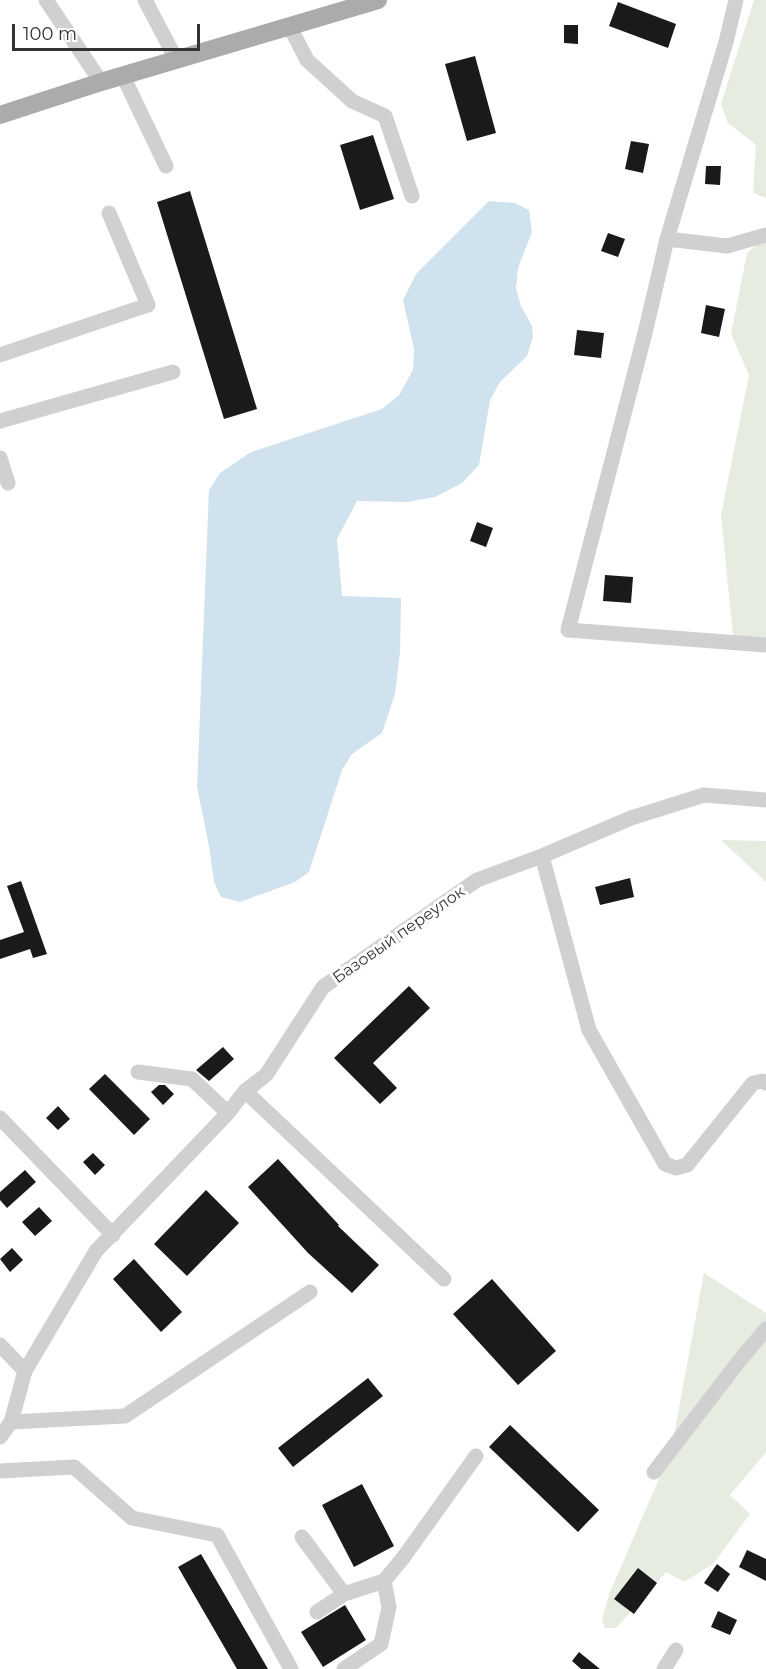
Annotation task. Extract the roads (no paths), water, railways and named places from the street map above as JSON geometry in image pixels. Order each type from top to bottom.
[{"type":"main road","points":[[0,115],[101,82],[376,0]]},
{"type":"street","points":[[46,0],[101,82]]},
{"type":"street","points":[[145,0],[177,61]]},
{"type":"street","points":[[736,0],[726,42],[667,239],[568,630],[766,645]]},
{"type":"street","points":[[290,27],[307,60],[352,101],[385,116],[412,196]]},
{"type":"street","points":[[123,76],[166,166]]},
{"type":"street","points":[[0,355],[148,305],[109,213]]},
{"type":"street","points":[[667,239],[727,246],[766,235]]},
{"type":"street","points":[[0,421],[172,372]]},
{"type":"street","points":[[0,458],[8,483]]},
{"type":"street","name":"Базовый переулок","points":[[0,1437],[10,1422],[25,1371],[96,1251],[228,1113],[245,1091],[266,1075],[323,987],[477,880],[542,856],[631,818],[704,795],[766,800]]},
{"type":"street","points":[[542,856],[589,1030],[665,1164],[676,1168],[687,1165],[753,1083],[763,1081],[766,1083]]},
{"type":"street","points":[[138,1072],[192,1079],[228,1113]]},
{"type":"street","points":[[245,1091],[444,1279]]},
{"type":"street","points":[[0,1118],[113,1235]]},
{"type":"street","points":[[10,1422],[126,1416],[310,1292]]},
{"type":"street","points":[[654,1472],[766,1329]]},
{"type":"street","points":[[0,1345],[25,1371]]},
{"type":"street","points":[[317,1612],[344,1594],[384,1581],[476,1456]]},
{"type":"street","points":[[0,1471],[74,1467],[132,1518],[217,1535],[291,1669]]},
{"type":"street","points":[[302,1537],[344,1594]]},
{"type":"street","points":[[344,1669],[381,1644],[389,1607],[384,1581]]},
{"type":"street","points":[[664,1669],[676,1650]]},
{"type":"water","points":[[489,201],[515,203],[529,210],[532,232],[518,268],[516,288],[521,306],[532,326],[533,337],[527,356],[500,382],[490,400],[479,465],[462,483],[435,497],[407,502],[357,501],[337,539],[342,596],[401,598],[400,652],[395,694],[382,733],[352,754],[342,770],[309,872],[295,882],[240,902],[221,897],[214,882],[197,787],[209,490],[220,473],[251,452],[382,409],[399,395],[413,370],[414,349],[403,300],[416,274]]}]
